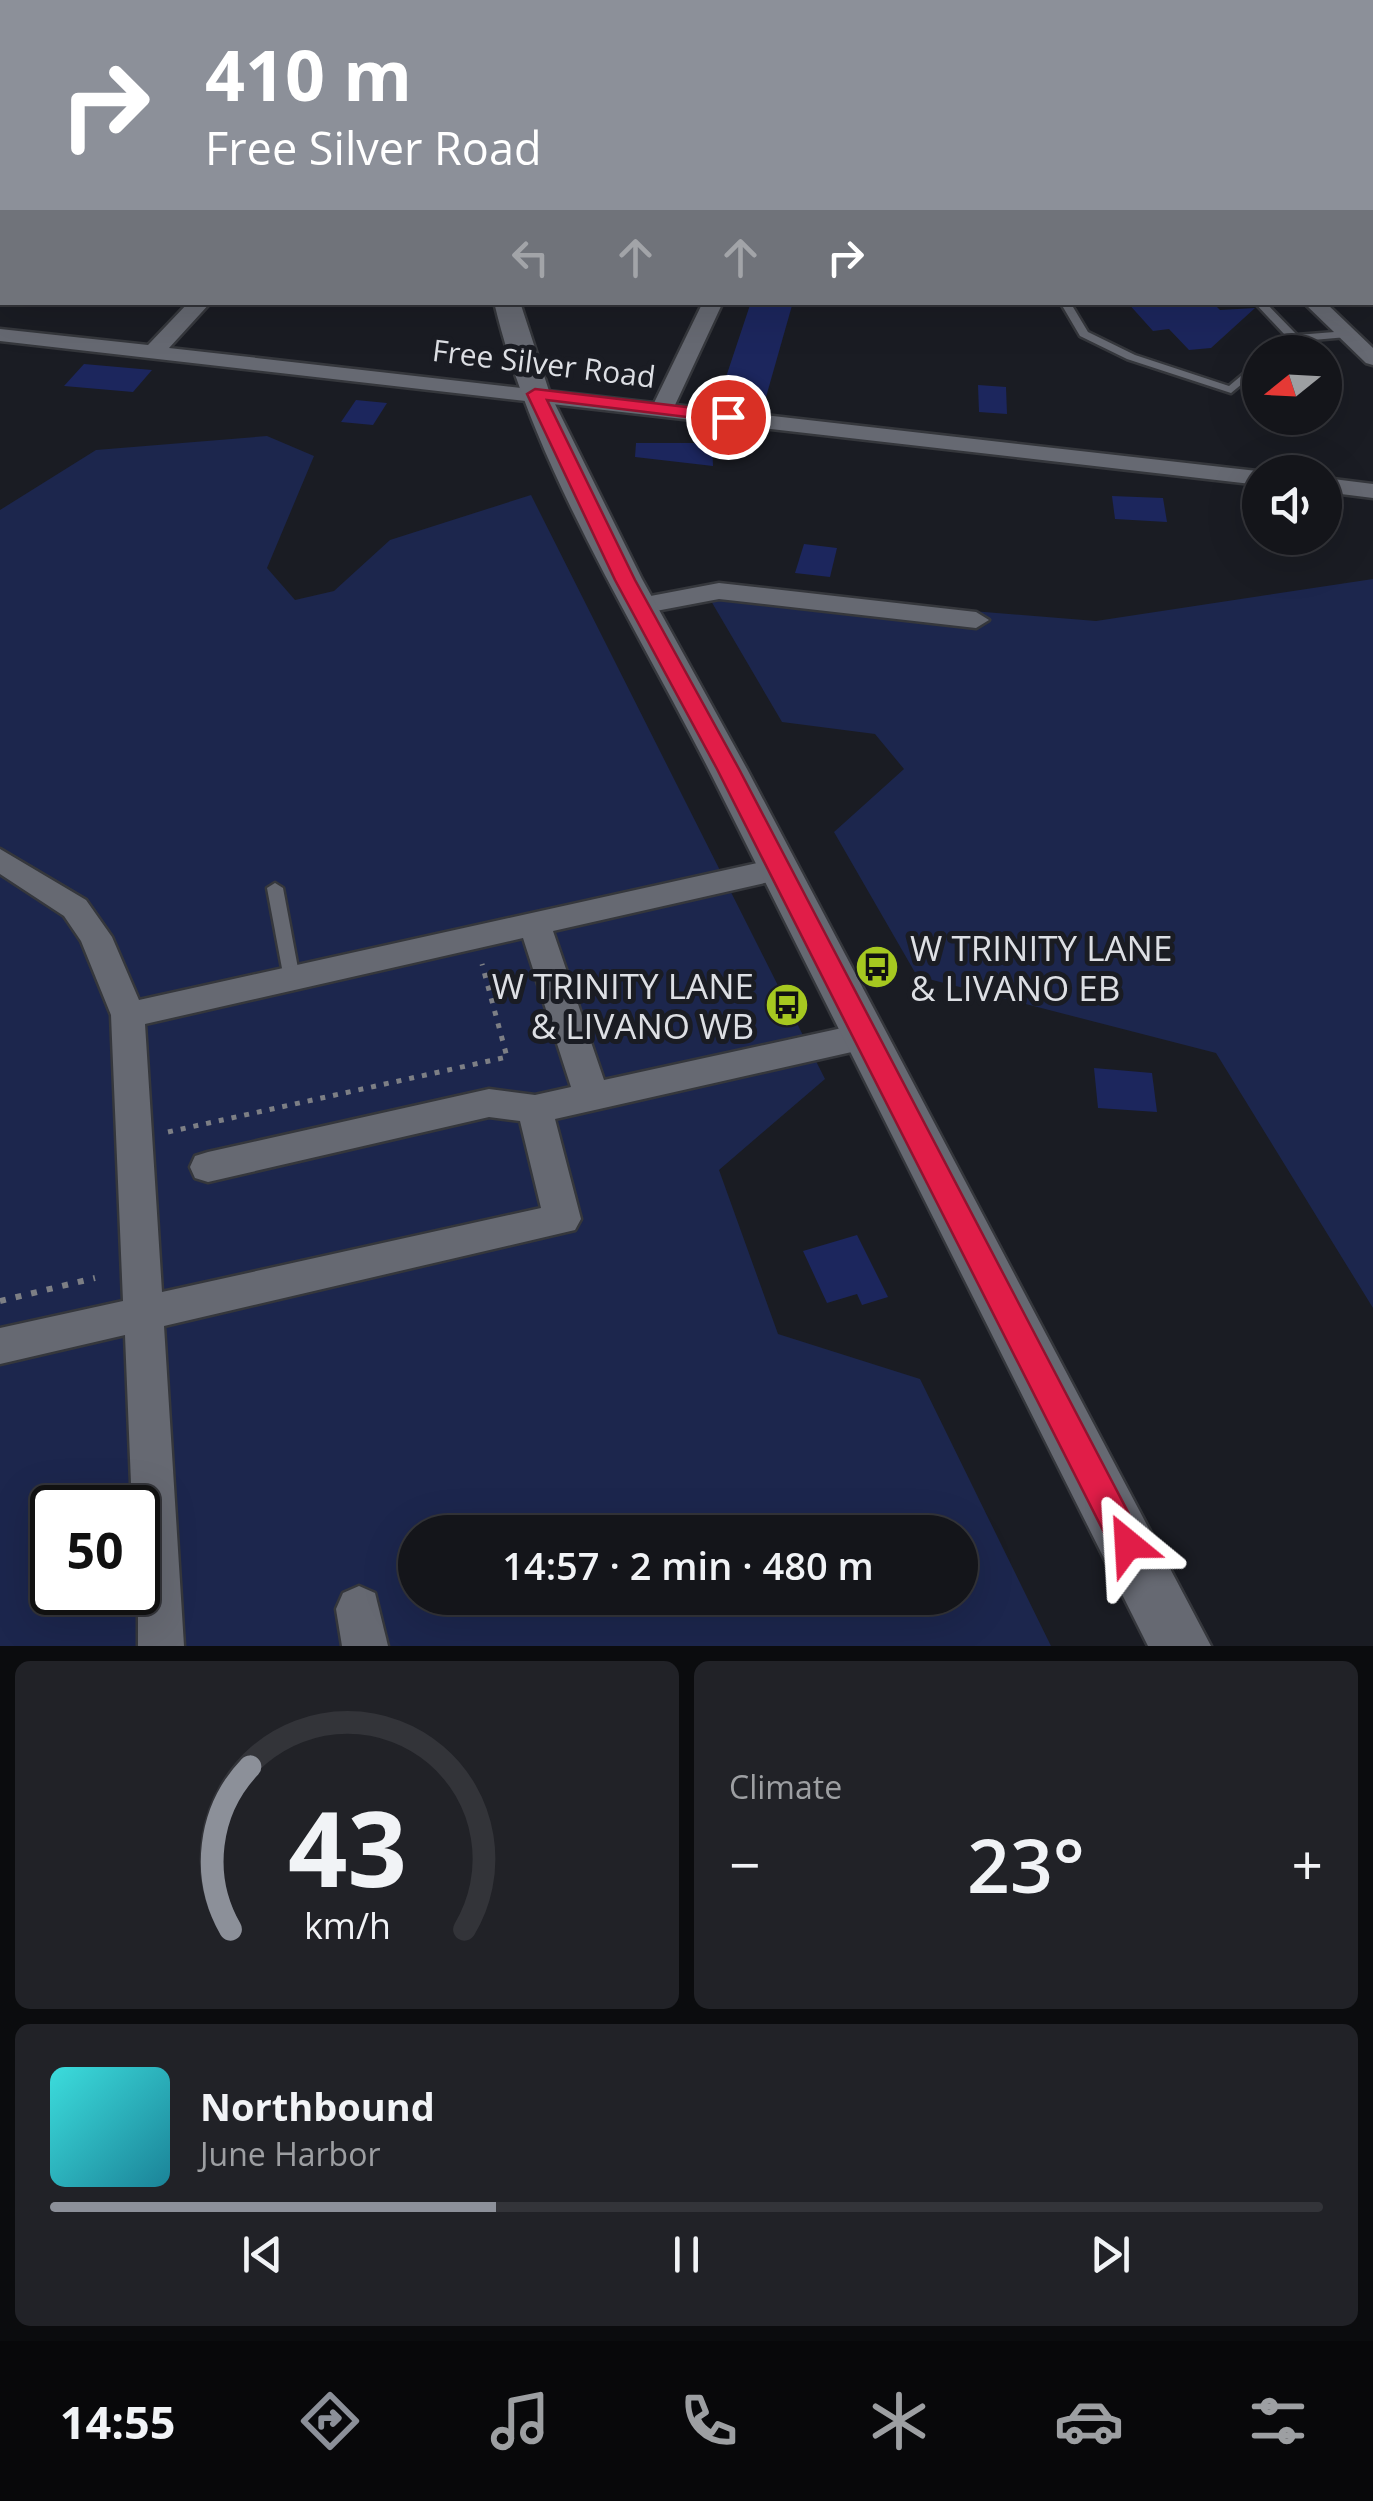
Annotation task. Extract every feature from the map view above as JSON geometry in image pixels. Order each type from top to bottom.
[{"type":"main road","points":[[508,305],[535,394],[640,606],[780,869],[1180,1646]]},
{"type":"street","points":[[152,353],[198,305]]},
{"type":"street","points":[[662,410],[712,305]]},
{"type":"street","points":[[1316,305],[1371,354]]},
{"type":"street","name":"Free Silver Road","points":[[0,335],[1242,476]]},
{"type":"street","points":[[1342,487],[1373,491]]},
{"type":"street","points":[[640,606],[719,591],[976,620]]},
{"type":"street","points":[[0,860],[75,908],[96,937],[128,1015],[161,1646]]},
{"type":"street","points":[[128,1015],[780,869]]},
{"type":"street","points":[[535,924],[592,1097]]},
{"type":"street","points":[[208,1167],[488,1103],[535,1110],[865,1036]]},
{"type":"street","points":[[0,1346],[562,1219],[535,1110]]},
{"type":"lane","points":[[1067,305],[1084,334],[1132,358],[1231,390],[1242,380]]},
{"type":"lane","points":[[1262,305],[1291,335]]},
{"type":"lane","points":[[1334,335],[1347,334]]},
{"type":"lane","points":[[276,888],[292,979]]},
{"type":"path","points":[[168,1132],[507,1057],[482,964]]},
{"type":"path","points":[[0,1302],[95,1278]]},
{"type":"shaded area","points":[[267,436],[314,456],[267,568],[295,600],[334,591],[390,540],[531,495],[825,1079],[719,1170],[778,1334],[920,1379],[1051,1646],[0,1646],[0,510],[96,450]]},
{"type":"shaded area","points":[[1373,579],[1373,1308],[1216,1053],[917,976],[834,832],[904,769],[875,734],[782,722],[704,589],[1096,621]]},
{"type":"building","points":[[750,305],[792,305],[766,397],[722,389]]},
{"type":"building","points":[[1130,305],[1255,308],[1211,348],[1189,350],[1169,329],[1153,331]]},
{"type":"building","points":[[84,364],[152,370],[133,392],[64,386]]},
{"type":"building","points":[[978,385],[1006,387],[1007,414],[979,412]]},
{"type":"building","points":[[356,400],[387,403],[373,425],[341,422]]},
{"type":"building","points":[[636,443],[712,443],[713,466],[635,457]]},
{"type":"building","points":[[1112,496],[1163,498],[1167,522],[1115,519]]},
{"type":"building","points":[[804,544],[837,548],[830,577],[795,573]]},
{"type":"building","points":[[1094,1068],[1152,1073],[1157,1112],[1098,1108]]},
{"type":"building","points":[[857,1235],[888,1297],[862,1305],[857,1294],[827,1303],[803,1251]]},
{"type":"place","name":"W TRINITY LANE & LIVANO EB","points":[[877,967]]},
{"type":"place","name":"W TRINITY LANE & LIVANO WB","points":[[787,1005]]},
{"type":"route","points":[[728,417],[535,394],[625,580],[728,769],[1128,1544]]}]
